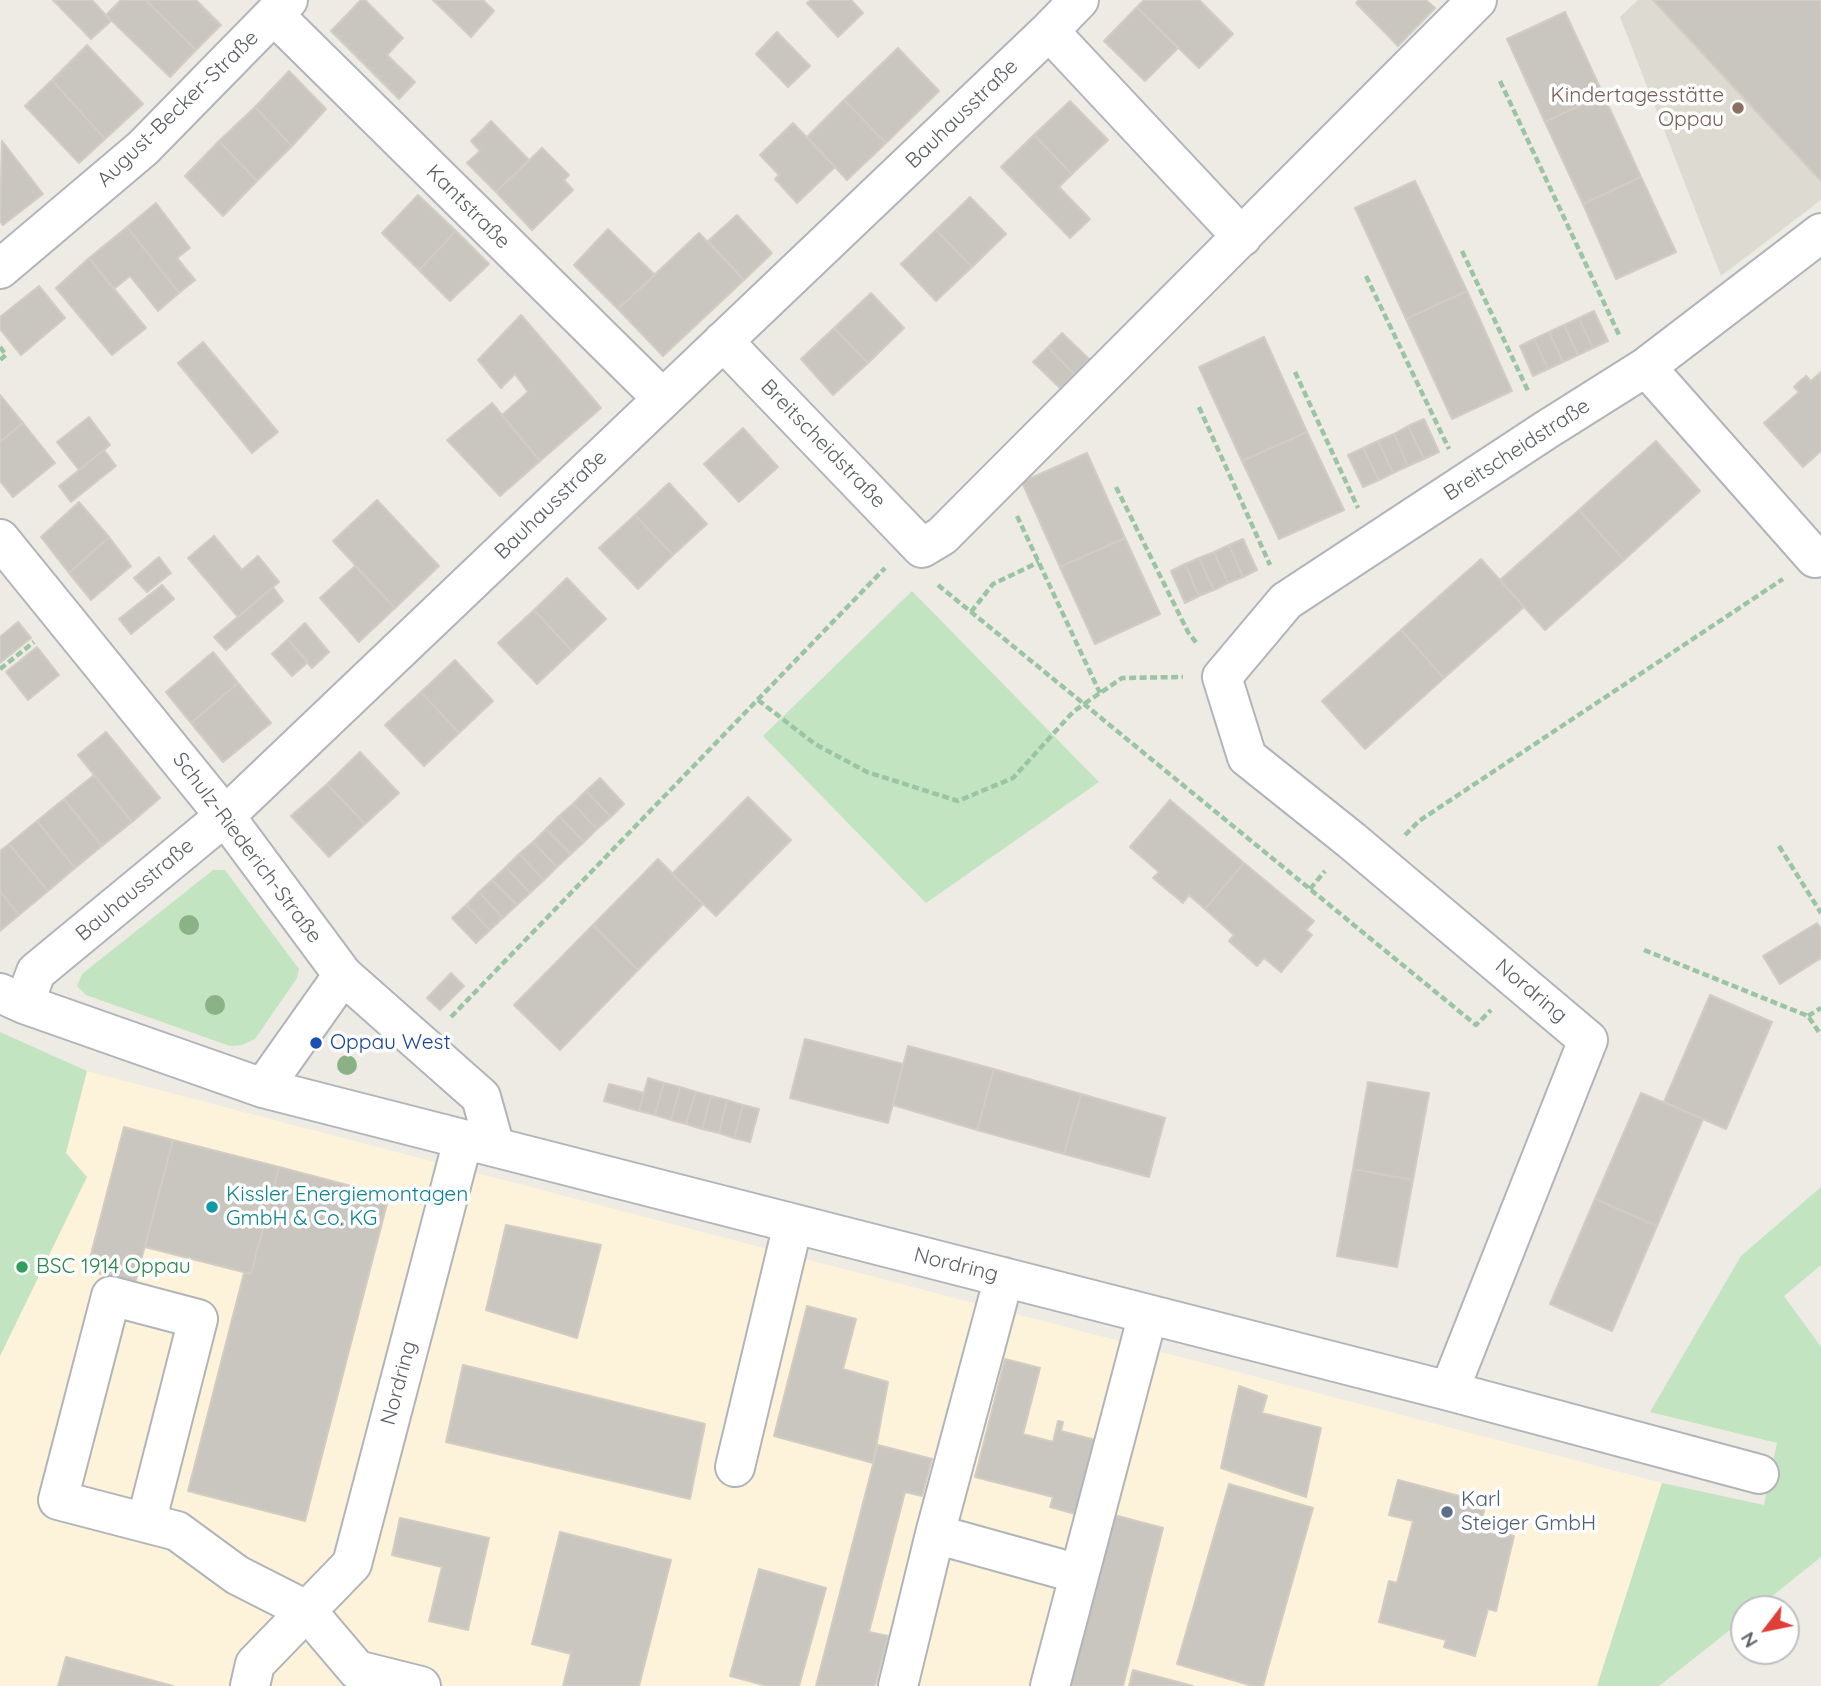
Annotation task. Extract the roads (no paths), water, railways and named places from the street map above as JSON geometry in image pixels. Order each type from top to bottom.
[{"type":"street","name":"Bauhausstraße","points":[[12,998],[36,972],[225,816],[1079,0]]},
{"type":"street","points":[[1049,31],[1242,237],[1477,0]]},
{"type":"street","name":"August-Becker-Straße","points":[[0,269],[143,148],[281,8]]},
{"type":"street","name":"Kantstraße","points":[[281,8],[663,399]]},
{"type":"street","name":"Breitscheidstraße","points":[[1222,677],[1286,601],[1641,370],[1821,233]]},
{"type":"street","name":"Breitscheidstraße","points":[[723,341],[922,548],[942,536],[1242,237]]},
{"type":"street","points":[[1641,370],[1815,558]]},
{"type":"street","name":"Schulz-Riederich-Straße","points":[[0,539],[225,816],[343,975],[481,1097],[479,1144]]},
{"type":"street","name":"Nordring","points":[[1222,677],[1247,757],[1588,1040],[1450,1391]]},
{"type":"street","points":[[263,1088],[343,975]]},
{"type":"street","name":"Nordring","points":[[12,998],[263,1088],[1450,1391],[1759,1474]]},
{"type":"street","name":"Nordring","points":[[250,1686],[255,1664],[352,1564],[479,1144]]},
{"type":"street","points":[[735,1468],[793,1224]]},
{"type":"street","points":[[898,1686],[935,1534],[1004,1277]]},
{"type":"street","points":[[146,1523],[198,1318],[111,1296],[58,1500],[146,1523],[177,1531],[237,1575],[306,1610],[357,1670],[421,1686]]},
{"type":"street","points":[[1050,1686],[1148,1314]]},
{"type":"street","points":[[935,1534],[1079,1574]]},
{"type":"place","name":"Kindertagesstätte Oppau","points":[[1738,108]]},
{"type":"place","name":"Oppau West","points":[[316,1043]]},
{"type":"place","name":"Kissler Energiemontagen GmbH & Co. KG","points":[[212,1207]]},
{"type":"place","name":"BSC 1914 Oppau","points":[[22,1267]]},
{"type":"place","name":"Karl Steiger GmbH","points":[[1447,1512]]}]
